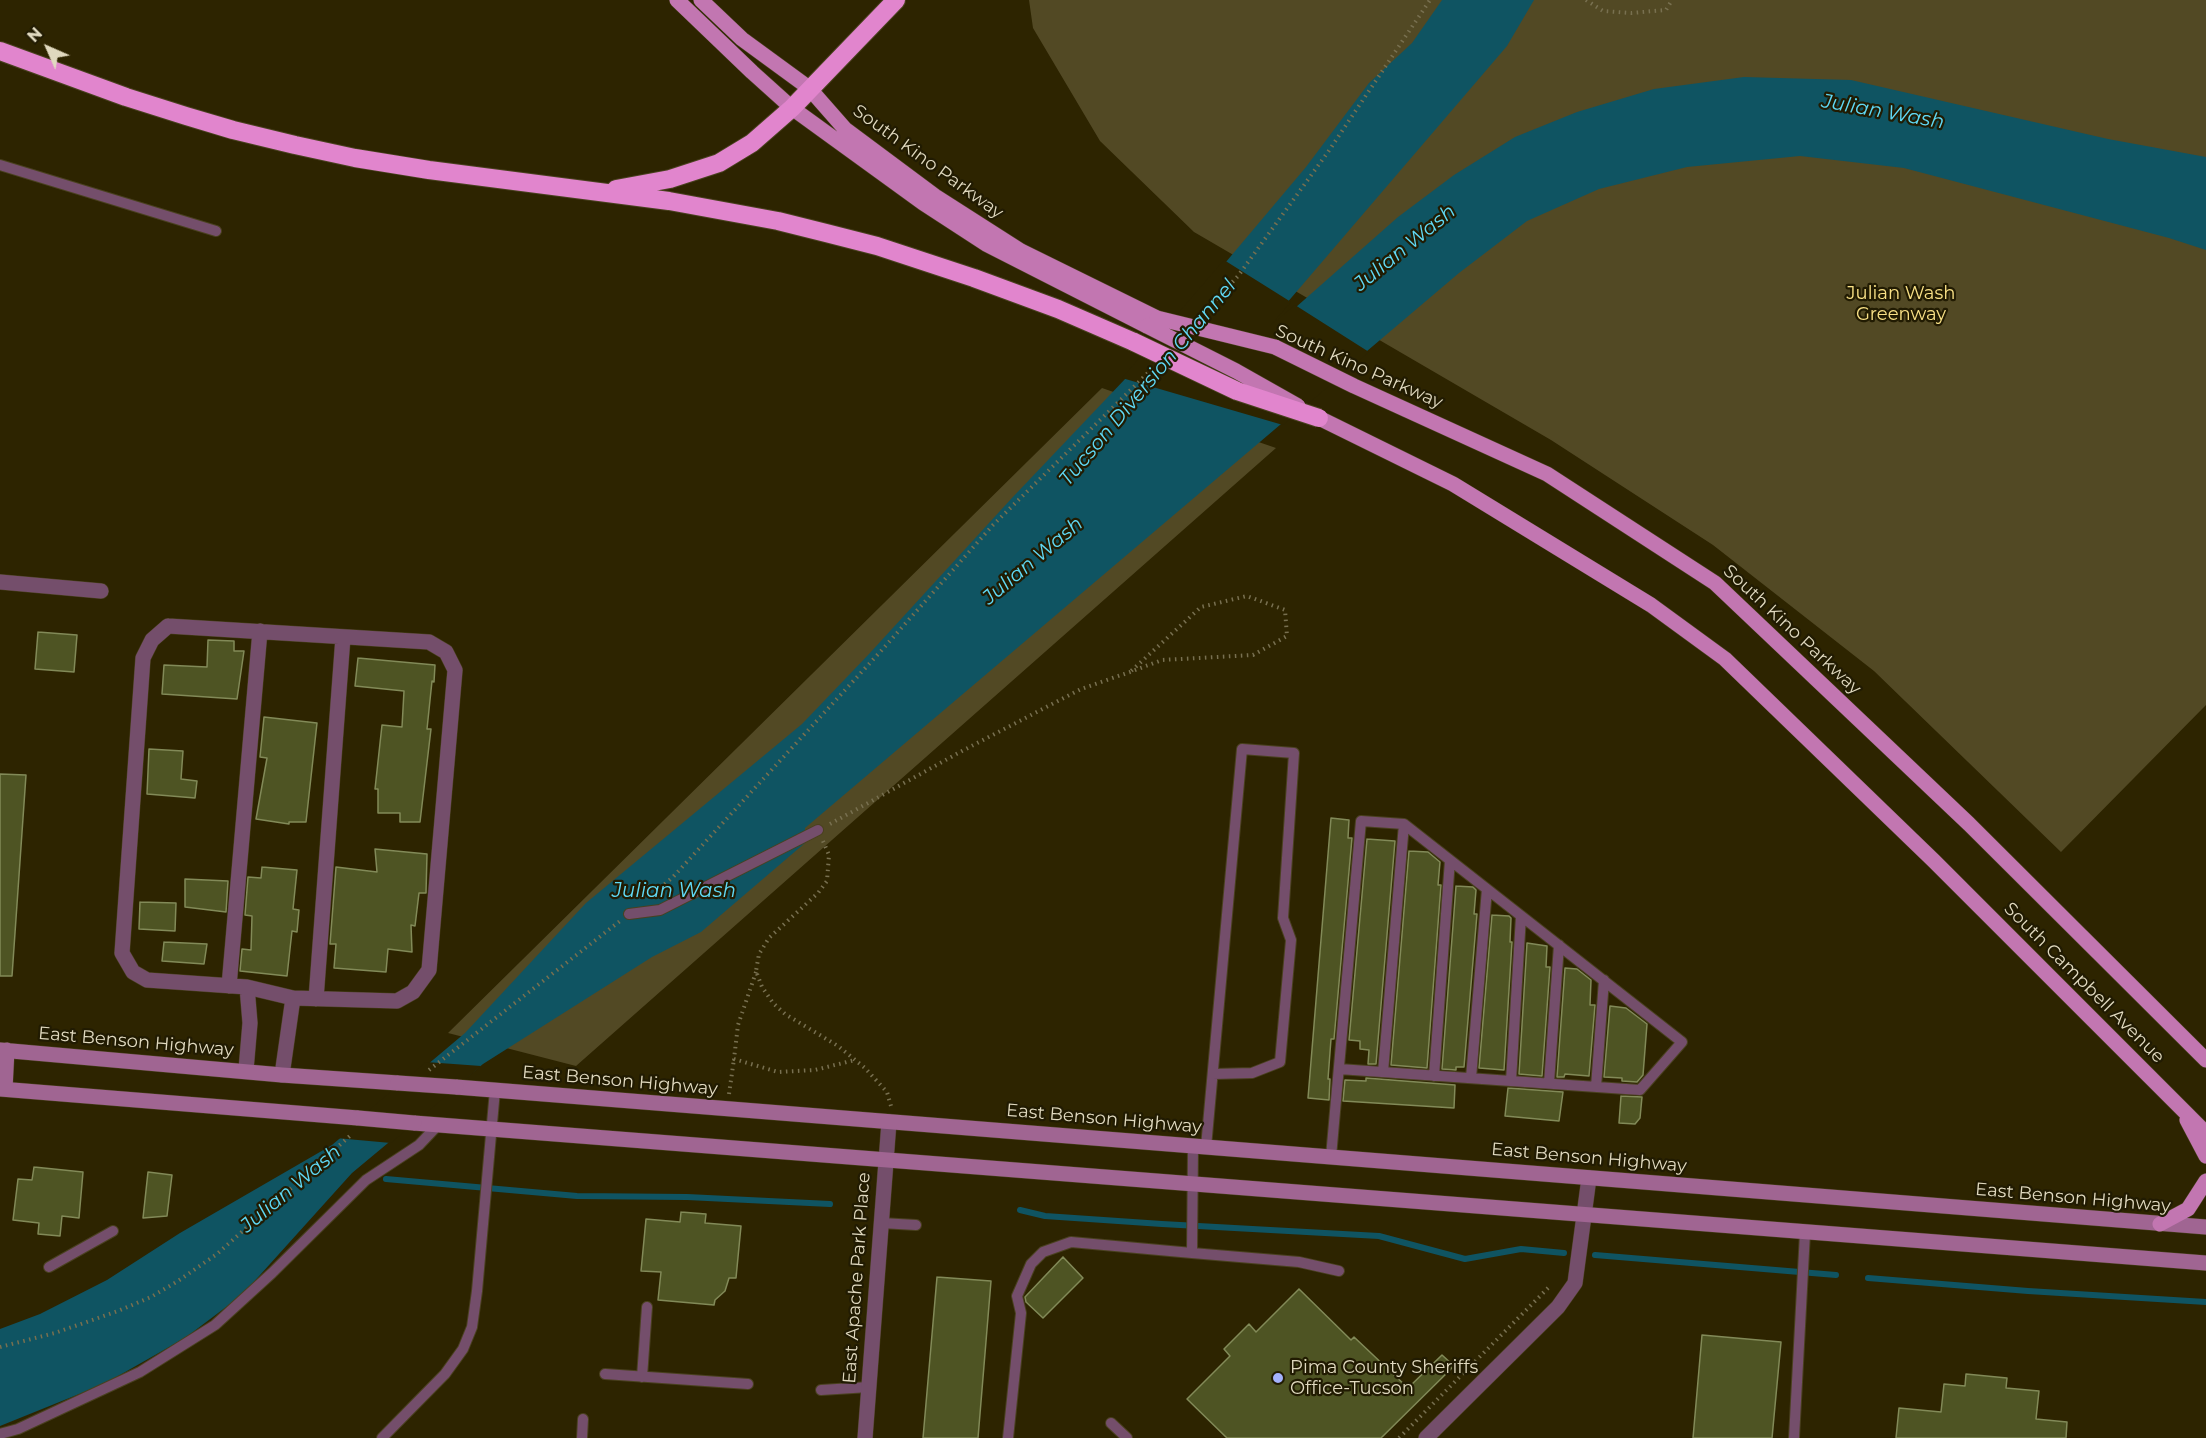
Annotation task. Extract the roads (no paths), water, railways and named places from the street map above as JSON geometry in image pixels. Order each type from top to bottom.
[{"type":"highway","points":[[600,192],[670,179],[719,163],[752,143],[792,108],[896,0]]},
{"type":"highway","points":[[0,51],[126,97],[233,130],[355,158],[429,170],[669,201],[778,221],[877,246],[1022,295],[1134,342],[1238,391],[1319,418]]},
{"type":"main road","name":"South Kino Parkway","points":[[677,0],[792,108],[875,170],[987,244],[1152,322],[1275,347],[1354,386],[1547,474],[1715,583],[1969,824]]},
{"type":"main road","name":"South Kino Parkway","points":[[701,0],[742,39],[809,88],[845,129],[935,196],[1021,251],[1152,322]]},
{"type":"main road","points":[[1152,322],[1319,418]]},
{"type":"main road","name":"South Campbell Avenue","points":[[1319,418],[1453,484],[1651,605],[1725,659],[1934,861],[2206,1133]]},
{"type":"main road","name":"South Campbell Avenue","points":[[1969,824],[2206,1060]]},
{"type":"main road","points":[[4,1050],[3,1089],[358,1123],[414,1123],[2206,1263]]},
{"type":"main road","name":"East Benson Highway","points":[[4,1050],[282,1075],[495,1090],[2206,1227]]},
{"type":"main road","points":[[2180,1106],[2206,1156]]},
{"type":"main road","points":[[2160,1224],[2188,1209],[2206,1181]]},
{"type":"street","points":[[0,582],[101,591]]},
{"type":"street","points":[[168,626],[260,632],[429,642],[446,652],[455,670],[429,970],[413,992],[397,1001],[293,998],[247,987],[147,980],[133,972],[122,953],[143,658],[152,640],[168,626]]},
{"type":"street","points":[[229,986],[260,632]]},
{"type":"street","points":[[316,999],[343,637]]},
{"type":"street","points":[[246,1071],[250,1023],[247,987]]},
{"type":"street","points":[[282,1075],[293,998]]},
{"type":"street","name":"East Apache Park Place","points":[[865,1438],[890,1122]]},
{"type":"street","points":[[1426,1438],[1558,1307],[1575,1283],[1589,1178]]},
{"type":"lane","points":[[0,165],[216,231]]},
{"type":"lane","points":[[1192,1253],[1194,1184],[1213,1074],[1242,749],[1294,753],[1283,918],[1291,940],[1280,1062],[1252,1073],[1213,1074]]},
{"type":"lane","points":[[1331,1157],[1361,821],[1404,824],[1682,1042],[1640,1090],[1339,1069]]},
{"type":"lane","points":[[1383,1072],[1404,824]]},
{"type":"lane","points":[[629,914],[660,909],[818,830]]},
{"type":"lane","points":[[1434,1076],[1450,860]]},
{"type":"lane","points":[[1471,1078],[1487,889]]},
{"type":"lane","points":[[1510,1081],[1521,916]]},
{"type":"lane","points":[[1549,1083],[1559,945]]},
{"type":"lane","points":[[1596,1087],[1604,980]]},
{"type":"lane","points":[[382,1438],[445,1374],[463,1349],[472,1327],[495,1090]]},
{"type":"lane","points":[[0,1434],[18,1429],[140,1372],[215,1325],[272,1273],[366,1180],[419,1145],[438,1125]]},
{"type":"lane","points":[[881,1223],[916,1225]]},
{"type":"lane","points":[[49,1267],[112,1230]]},
{"type":"lane","points":[[1794,1438],[1805,1233]]},
{"type":"lane","points":[[1008,1438],[1021,1313],[1017,1296],[1031,1264],[1043,1252],[1071,1242],[1299,1262],[1339,1271]]},
{"type":"lane","points":[[642,1377],[647,1307]]},
{"type":"lane","points":[[605,1374],[748,1384]]},
{"type":"lane","points":[[821,1390],[869,1387]]},
{"type":"lane","points":[[582,1438],[583,1419]]},
{"type":"lane","points":[[1111,1423],[1127,1438]]},
{"type":"water","name":"Julian Wash","points":[[1442,0],[1534,0],[1507,46],[1244,353],[1398,217],[1454,175],[1515,137],[1577,112],[1654,89],[1744,77],[1851,80],[2108,139],[2206,157],[2206,250],[2169,238],[1904,168],[1800,156],[1687,167],[1599,189],[1527,221],[1459,273],[805,828],[805,843],[701,932],[652,957],[483,1064],[352,1173],[242,1295],[185,1338],[104,1384],[0,1426],[0,1329],[40,1314],[107,1280],[180,1233],[332,1145],[465,1033],[586,903],[802,724],[1145,358],[1306,167],[1369,83],[1412,43]]},
{"type":"waterway","points":[[386,1179],[577,1196],[687,1197],[830,1204]]},
{"type":"waterway","points":[[1020,1210],[1045,1216],[1379,1236],[1465,1259],[1521,1249],[1564,1253]]},
{"type":"waterway","points":[[1595,1255],[1836,1275]]},
{"type":"waterway","points":[[1868,1278],[2206,1302]]},
{"type":"place","name":"Pima County Sheriffs Office-Tucson","points":[[1278,1378]]},
{"type":"park label","name":"Julian Wash Greenway","points":[[1901,304]]},
{"type":"water label","name":"Tucson Diversion Channel","points":[[1148,383]]}]
